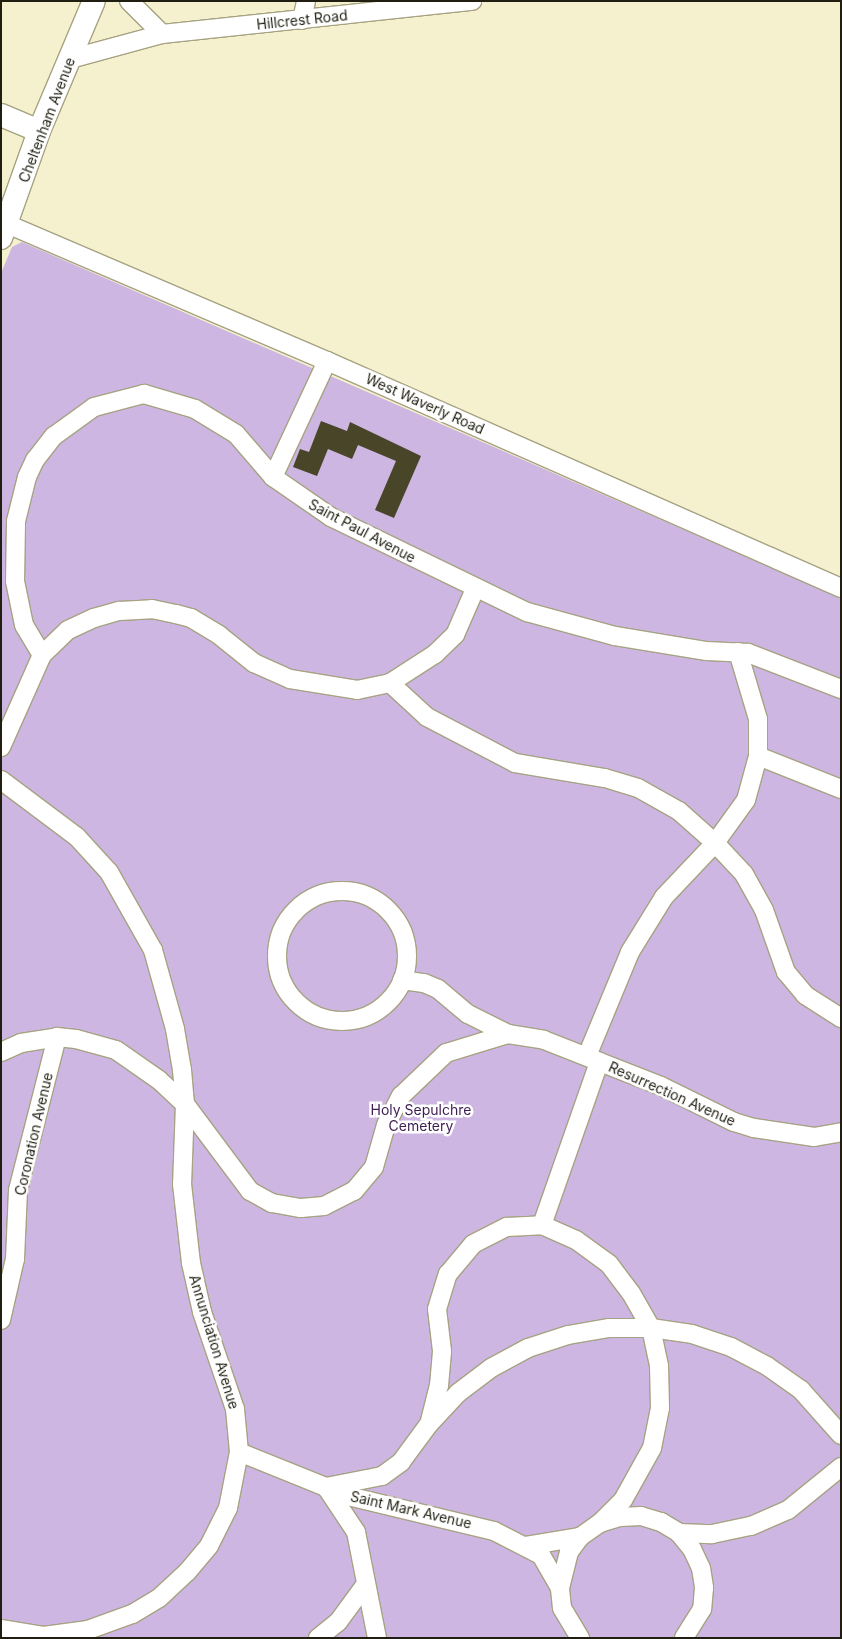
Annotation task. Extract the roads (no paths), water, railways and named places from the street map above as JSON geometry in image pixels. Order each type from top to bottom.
[{"type":"main road","name":"Cheltenham Avenue","points":[[5,226],[39,131],[94,1]]},
{"type":"main road","points":[[1,115],[39,131]]},
{"type":"street","points":[[129,1],[162,34]]},
{"type":"street","points":[[302,20],[306,1]]},
{"type":"street","name":"Hillcrest Road","points":[[70,59],[162,34],[472,1]]},
{"type":"street","name":"West Waverly Road","points":[[5,226],[327,361],[841,588]]},
{"type":"street","points":[[273,477],[327,361]]},
{"type":"street","name":"Saint Paul Avenue","points":[[42,655],[24,625],[15,581],[13,543],[20,497],[27,477],[35,460],[54,436],[94,407],[144,394],[195,409],[236,434],[273,477],[331,517],[475,589],[527,612],[615,636],[748,653],[841,689]]},
{"type":"street","points":[[1,747],[42,655],[68,630],[83,622],[114,612],[152,609],[191,618],[254,663],[290,679],[357,690],[390,682],[422,665],[455,635],[475,589]]},
{"type":"street","points":[[542,1224],[593,1059],[630,952],[664,897],[715,843],[746,800],[758,756],[758,719],[738,652]]},
{"type":"street","points":[[390,682],[427,717],[475,745],[515,763],[605,778],[638,788],[679,811],[715,843],[744,874],[764,910],[786,972],[805,995],[841,1018]]},
{"type":"street","points":[[758,756],[841,789]]},
{"type":"street","name":"Annunciation Avenue","points":[[1,780],[77,837],[109,872],[140,922],[153,950],[172,1014],[185,1104],[182,1184],[191,1263],[202,1312],[236,1410],[239,1452],[228,1508],[208,1546],[187,1572],[159,1598],[132,1614],[88,1630],[43,1636],[1,1629]]},
{"type":"street","points":[[346,891],[366,895],[383,906],[397,921],[405,940],[407,960],[402,980],[390,1000],[373,1014],[351,1021],[322,1018],[307,1012],[290,997],[280,977],[276,954],[280,932],[291,914],[319,895],[346,891]]},
{"type":"street","points":[[402,980],[424,983],[438,989],[468,1014],[508,1034]]},
{"type":"street","points":[[1,1052],[21,1043],[56,1038],[76,1039],[116,1050],[159,1080],[185,1104],[250,1191],[272,1203],[286,1206],[324,1206],[354,1191],[374,1167],[386,1125],[401,1096],[446,1053],[508,1034]]},
{"type":"street","name":"Resurrection Avenue","points":[[508,1034],[544,1040],[754,1128],[814,1137],[841,1132]]},
{"type":"street","name":"Coronation Avenue","points":[[1,1320],[15,1259],[18,1190],[56,1038]]},
{"type":"street","points":[[429,1424],[439,1386],[442,1351],[437,1309],[448,1274],[473,1244],[508,1227],[542,1224],[576,1240],[609,1264],[651,1328],[659,1366],[660,1408],[652,1448],[623,1500],[600,1523]]},
{"type":"street","points":[[377,1638],[356,1532],[326,1487],[382,1476],[400,1462],[429,1424],[458,1393],[478,1378],[528,1348],[568,1335],[609,1328],[651,1328],[700,1336],[731,1347],[768,1366],[801,1390],[841,1435]]},
{"type":"street","name":"Saint Mark Avenue","points":[[239,1452],[326,1487],[403,1512],[448,1518],[494,1531],[541,1555],[560,1588]]},
{"type":"street","points":[[679,1533],[712,1534],[751,1526],[788,1510],[841,1467]]},
{"type":"street","name":"Saint Mark Avenue","points":[[572,1634],[562,1608],[560,1588],[569,1552],[580,1538],[600,1523],[620,1517],[640,1516],[661,1522],[679,1533],[692,1549],[701,1568],[704,1588],[702,1609],[684,1638]]},
{"type":"street","name":"Saint Mark Avenue","points":[[526,1546],[580,1538]]},
{"type":"street","points":[[318,1638],[338,1622],[366,1584]]},
{"type":"park label","name":"Holy Sepulchre Cemetery","points":[[421,1118]]}]
